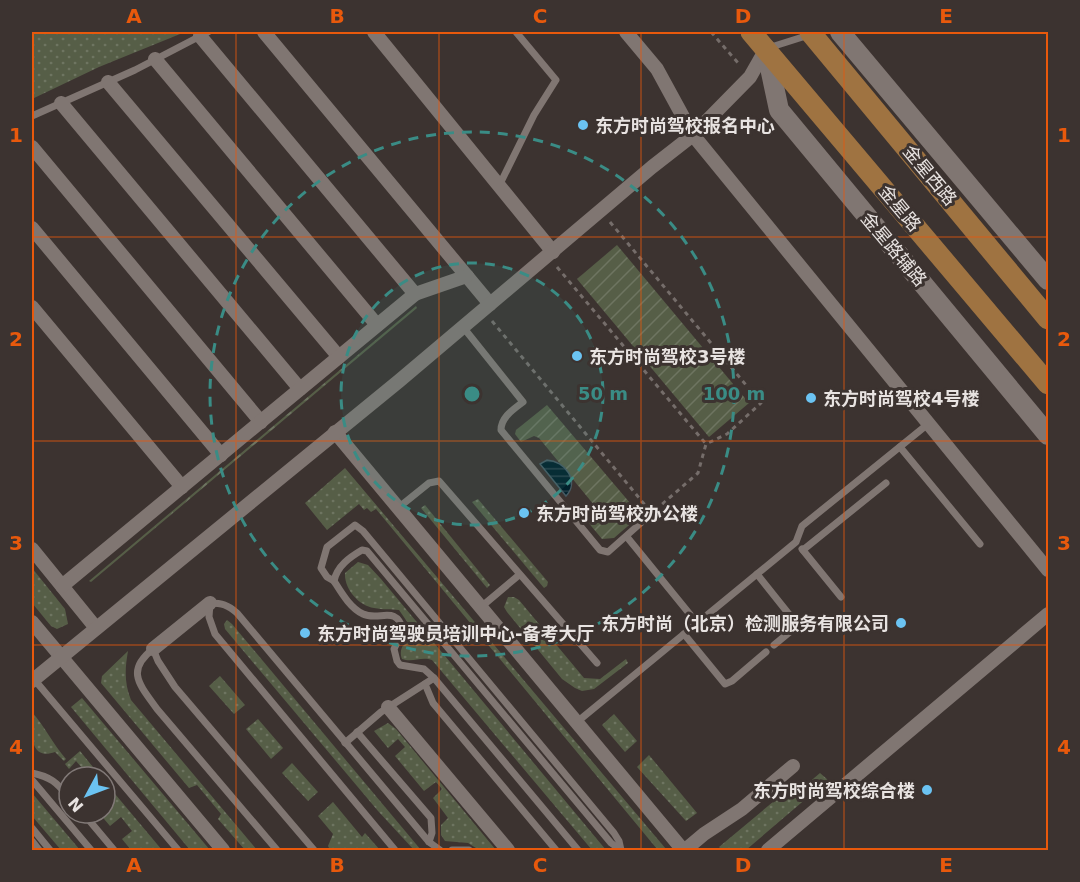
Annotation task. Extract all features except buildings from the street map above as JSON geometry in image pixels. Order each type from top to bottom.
[{"type":"main road","name":"金星路","points":[[751,32],[1048,384]]},
{"type":"main road","name":"金星西路","points":[[813,32],[1048,319]]},
{"type":"street","points":[[264,32],[467,276],[487,307]]},
{"type":"street","points":[[374,32],[500,186],[551,254]]},
{"type":"street","points":[[626,32],[657,69],[693,135],[1048,570]]},
{"type":"street","points":[[840,32],[1048,280]]},
{"type":"street","points":[[204,34],[415,294]]},
{"type":"street","points":[[32,679],[62,658],[693,135],[750,77],[766,49]]},
{"type":"street","name":"金星路辅路","points":[[766,49],[779,110],[1048,435]]},
{"type":"street","points":[[155,59],[377,325]]},
{"type":"street","points":[[108,82],[339,357]]},
{"type":"street","points":[[62,103],[300,389]]},
{"type":"street","points":[[32,147],[261,422]]},
{"type":"street","points":[[32,228],[221,455]]},
{"type":"street","points":[[62,586],[415,294],[467,276]]},
{"type":"street","points":[[32,307],[182,487]]},
{"type":"street","points":[[334,432],[684,850],[742,809],[793,766]]},
{"type":"street","points":[[32,549],[96,628]]},
{"type":"street","points":[[153,650],[210,603]]},
{"type":"street","points":[[768,850],[1048,614]]},
{"type":"street","points":[[32,622],[223,850]]},
{"type":"street","points":[[388,707],[508,850]]},
{"type":"lane","points":[[500,186],[534,115],[556,80],[516,32]]},
{"type":"lane","points":[[766,49],[813,32]]},
{"type":"lane","points":[[32,116],[108,82],[204,34]]},
{"type":"lane","points":[[463,327],[524,402],[504,419],[501,430],[600,550],[608,552],[652,513]]},
{"type":"lane","points":[[577,722],[796,542],[802,526],[928,424]]},
{"type":"lane","points":[[900,447],[980,544]]},
{"type":"lane","points":[[398,508],[429,483],[439,481],[597,663]]},
{"type":"lane","points":[[803,550],[886,483]]},
{"type":"lane","points":[[578,850],[434,678],[424,669],[400,665],[394,649],[403,630],[399,620],[391,615],[367,616],[359,612],[334,581],[327,577],[321,568],[327,547],[355,525],[363,531],[614,833],[621,850]]},
{"type":"lane","points":[[627,537],[697,623]]},
{"type":"lane","points":[[796,542],[842,597]]},
{"type":"lane","points":[[334,581],[339,568],[362,550],[367,551],[611,843],[621,850]]},
{"type":"lane","points":[[757,574],[804,631]]},
{"type":"lane","points":[[481,607],[519,575]]},
{"type":"lane","points":[[395,850],[215,634],[209,617],[210,603],[221,603],[237,613],[429,842],[440,850]]},
{"type":"lane","points":[[774,645],[797,626],[796,622]]},
{"type":"lane","points":[[684,634],[725,684],[732,681],[766,652]]},
{"type":"lane","points":[[277,850],[143,690],[136,670],[143,657],[153,650],[158,662],[175,687],[314,850]]},
{"type":"lane","points":[[345,743],[388,707],[434,678]]},
{"type":"lane","points":[[32,679],[178,850]]},
{"type":"lane","points":[[425,684],[433,703],[556,850]]},
{"type":"lane","points":[[357,732],[431,818],[432,833],[429,842]]},
{"type":"lane","points":[[32,772],[57,782]]},
{"type":"lane","points":[[32,780],[91,850]]},
{"type":"lane","points":[[93,825],[114,850]]},
{"type":"lane","points":[[32,828],[50,850]]},
{"type":"lane","points":[[32,841],[39,850]]},
{"type":"lane","points":[[452,850],[469,850]]},
{"type":"path","points":[[487,307],[652,513],[698,473],[706,444],[727,434],[760,403],[601,211]]},
{"type":"path","points":[[551,254],[706,444]]},
{"type":"green space","points":[[32,32],[185,32],[99,67],[32,99]]},
{"type":"green space","points":[[617,245],[749,403],[709,437],[577,279]]},
{"type":"green space","points":[[416,306],[417,308],[91,582],[89,581]]},
{"type":"green space","points":[[547,405],[636,510],[636,519],[614,538],[602,539],[587,521],[594,505],[539,438],[534,436],[521,442],[515,434],[516,430]]},
{"type":"green space","points":[[345,468],[666,849],[656,850],[376,509],[371,512],[367,508],[364,510],[359,504],[327,530],[305,503]]},
{"type":"green space","points":[[478,499],[548,582],[547,586],[544,588],[472,502]]},
{"type":"green space","points":[[425,505],[490,585],[487,588],[421,508]]},
{"type":"green space","points":[[358,562],[368,565],[381,579],[606,850],[592,850],[432,660],[402,659],[404,643],[411,635],[410,626],[399,610],[368,607],[354,596],[347,585],[345,573]]},
{"type":"green space","points":[[32,568],[65,609],[68,624],[57,629],[51,626],[32,603]]},
{"type":"green space","points":[[508,597],[519,600],[584,678],[600,679],[626,659],[628,663],[594,689],[582,691],[575,688],[562,679],[507,612],[504,607]]},
{"type":"green space","points":[[227,620],[421,850],[414,850],[378,811],[225,629],[224,624]]},
{"type":"green space","points":[[128,651],[126,676],[131,700],[257,850],[245,850],[218,819],[221,814],[197,785],[189,788],[101,683],[102,676]]},
{"type":"green space","points":[[220,676],[245,705],[234,714],[209,686]]},
{"type":"green space","points":[[82,698],[210,850],[190,850],[71,707]]},
{"type":"green space","points":[[32,712],[66,759],[64,761],[55,752],[46,754],[36,748],[32,734]]},
{"type":"green space","points":[[614,714],[637,741],[625,752],[602,725]]},
{"type":"green space","points":[[258,719],[283,748],[271,759],[246,729]]},
{"type":"green space","points":[[388,723],[396,729],[496,850],[479,850],[468,843],[445,841],[441,835],[441,825],[448,818],[433,798],[442,789],[436,782],[424,791],[395,756],[405,747],[398,739],[388,748],[374,731]]},
{"type":"green space","points":[[80,751],[91,765],[80,765],[76,761],[72,765],[65,764]]},
{"type":"green space","points":[[649,755],[697,813],[686,821],[637,767]]},
{"type":"green space","points":[[292,763],[318,792],[308,801],[282,773]]},
{"type":"green space","points":[[820,773],[828,780],[746,850],[722,850],[719,847],[786,791],[799,791]]},
{"type":"green space","points":[[32,793],[80,850],[61,850],[32,816]]},
{"type":"green space","points":[[117,796],[162,850],[131,850],[122,839],[132,831],[121,817],[117,820]]},
{"type":"green space","points":[[333,802],[362,837],[365,833],[380,850],[330,850],[328,846],[333,834],[318,816]]},
{"type":"water","points":[[547,460],[560,464],[569,473],[571,484],[566,496],[540,464]]},
{"type":"place","name":"东方时尚驾校报名中心","points":[[583,125]]},
{"type":"place","name":"东方时尚驾校3号楼","points":[[577,356]]},
{"type":"place","name":"东方时尚驾校4号楼","points":[[811,398]]},
{"type":"place","name":"东方时尚驾校办公楼","points":[[524,513]]},
{"type":"place","name":"东方时尚（北京）检测服务有限公司","points":[[901,623]]},
{"type":"place","name":"东方时尚驾驶员培训中心-备考大厅","points":[[305,633]]},
{"type":"place","name":"东方时尚驾校综合楼","points":[[927,790]]}]
